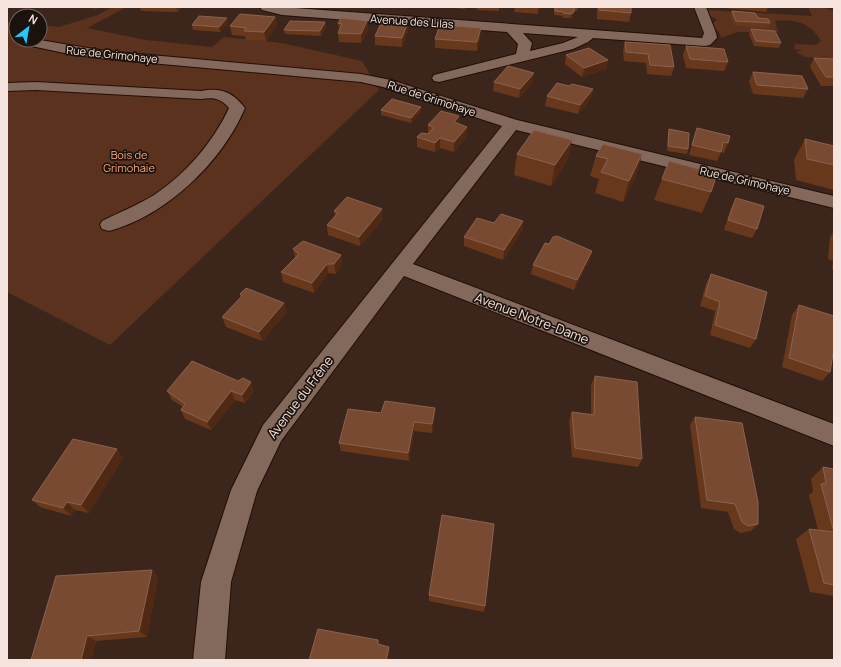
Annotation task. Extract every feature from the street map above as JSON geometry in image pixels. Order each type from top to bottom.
[{"type":"street","name":"Avenue des Lilas","points":[[266,7],[293,12],[705,42],[710,38],[710,33],[700,7]]},
{"type":"street","points":[[511,28],[525,43],[522,57]]},
{"type":"street","points":[[386,83],[439,78],[575,44],[584,40],[589,34]]},
{"type":"street","name":"Rue de Grimohaye","points":[[48,45],[69,50],[106,55],[336,75],[386,83],[512,124],[834,202]]},
{"type":"street","points":[[430,97],[439,78]]},
{"type":"street","points":[[7,87],[36,86],[201,95],[223,94],[232,100],[237,108],[233,120],[214,146],[186,177],[163,197],[109,225]]},
{"type":"street","points":[[400,267],[512,124]]},
{"type":"street","name":"Avenue Notre-Dame","points":[[400,267],[834,435]]},
{"type":"street","name":"Avenue du Frêne","points":[[210,660],[216,582],[244,490],[272,432],[400,267]]},
{"type":"green space","name":"Bois de Grimohaie","points":[[112,7],[127,7],[87,28],[146,40],[212,47],[224,37],[282,43],[362,61],[379,90],[110,345],[7,292],[7,23],[8,48],[48,48],[48,26],[59,27],[98,15]]},
{"type":"green space","points":[[808,7],[821,7],[834,11],[834,62],[829,59],[805,57],[796,52],[802,50],[794,49],[795,44],[816,45],[821,41],[812,30],[801,23],[789,20],[775,21],[778,32],[738,32],[721,38],[719,32],[711,26],[717,19],[707,15],[706,10],[812,16]]},
{"type":"building","points":[[555,7],[574,7],[574,12],[571,14],[555,11]]},
{"type":"building","points":[[599,7],[631,7],[631,13],[599,10]]},
{"type":"building","points":[[732,11],[755,13],[758,18],[768,19],[770,23],[736,21]]},
{"type":"building","points":[[240,14],[275,17],[264,32],[244,31],[246,28],[230,26]]},
{"type":"building","points":[[199,16],[227,18],[219,27],[192,25]]},
{"type":"building","points":[[341,18],[367,21],[361,34],[338,33],[342,24],[338,23]]},
{"type":"building","points":[[290,21],[325,22],[320,31],[284,30]]},
{"type":"building","points":[[382,21],[408,22],[402,38],[375,36]]},
{"type":"building","points":[[440,25],[481,28],[477,42],[435,39]]},
{"type":"building","points":[[751,29],[775,31],[781,43],[756,41]]},
{"type":"building","points":[[625,42],[670,45],[674,67],[650,65],[648,54],[626,52]]},
{"type":"building","points":[[686,46],[724,49],[728,62],[690,59]]},
{"type":"building","points":[[589,48],[608,60],[584,68],[566,55]]},
{"type":"building","points":[[814,58],[834,59],[834,77],[826,77]]},
{"type":"building","points":[[508,66],[534,73],[520,89],[494,82]]},
{"type":"building","points":[[753,72],[802,76],[808,89],[757,85]]},
{"type":"building","points":[[557,83],[569,86],[572,84],[593,89],[580,105],[547,96]]},
{"type":"building","points":[[392,99],[421,107],[411,118],[381,110]]},
{"type":"building","points":[[441,111],[459,116],[454,122],[467,127],[454,142],[440,138],[435,143],[417,137],[421,133],[428,134],[434,127],[428,125]]},
{"type":"building","points":[[697,128],[730,136],[728,143],[723,142],[721,152],[692,145]]},
{"type":"building","points":[[669,129],[689,133],[688,149],[668,146]]},
{"type":"building","points":[[534,130],[572,140],[555,165],[517,154]]},
{"type":"building","points":[[805,139],[834,146],[834,165],[807,159]]},
{"type":"building","points":[[603,144],[642,154],[629,181],[601,172],[608,159],[596,156]]},
{"type":"building","points":[[669,161],[717,174],[711,192],[662,179]]},
{"type":"building","points":[[347,197],[382,209],[359,237],[327,225],[338,213],[334,211]]},
{"type":"building","points":[[736,198],[764,206],[757,229],[728,220]]},
{"type":"building","points":[[501,214],[523,221],[504,250],[464,237],[477,218],[494,223]]},
{"type":"building","points":[[557,236],[592,251],[577,280],[533,265],[545,243],[549,244],[553,237]]},
{"type":"building","points":[[303,241],[341,255],[334,264],[327,264],[312,283],[281,272],[299,254],[293,249]]},
{"type":"building","points":[[711,274],[767,292],[756,339],[715,325],[720,302],[705,296]]},
{"type":"building","points":[[246,288],[284,303],[259,332],[222,317],[242,296],[240,294]]},
{"type":"building","points":[[799,305],[834,316],[834,348],[830,372],[789,358]]},
{"type":"building","points":[[192,361],[238,381],[243,378],[251,382],[242,395],[231,391],[207,422],[181,410],[185,404],[167,391]]},
{"type":"building","points":[[595,376],[637,382],[642,459],[575,448],[572,412],[594,415]]},
{"type":"building","points":[[385,401],[435,408],[432,424],[414,422],[408,453],[339,443],[348,409],[381,413]]},
{"type":"building","points":[[695,417],[742,423],[758,502],[758,524],[748,526],[742,522],[735,504],[707,500]]},
{"type":"building","points":[[73,439],[117,449],[81,505],[67,502],[63,508],[32,500]]},
{"type":"building","points":[[823,467],[834,469],[834,532],[821,484],[826,483]]},
{"type":"building","points":[[442,515],[494,524],[485,606],[429,595]]},
{"type":"building","points":[[809,529],[834,532],[834,585],[824,583]]},
{"type":"building","points":[[152,570],[139,631],[87,636],[81,660],[31,660],[56,576]]},
{"type":"building","points":[[318,629],[378,640],[378,644],[389,647],[386,660],[309,660]]}]
